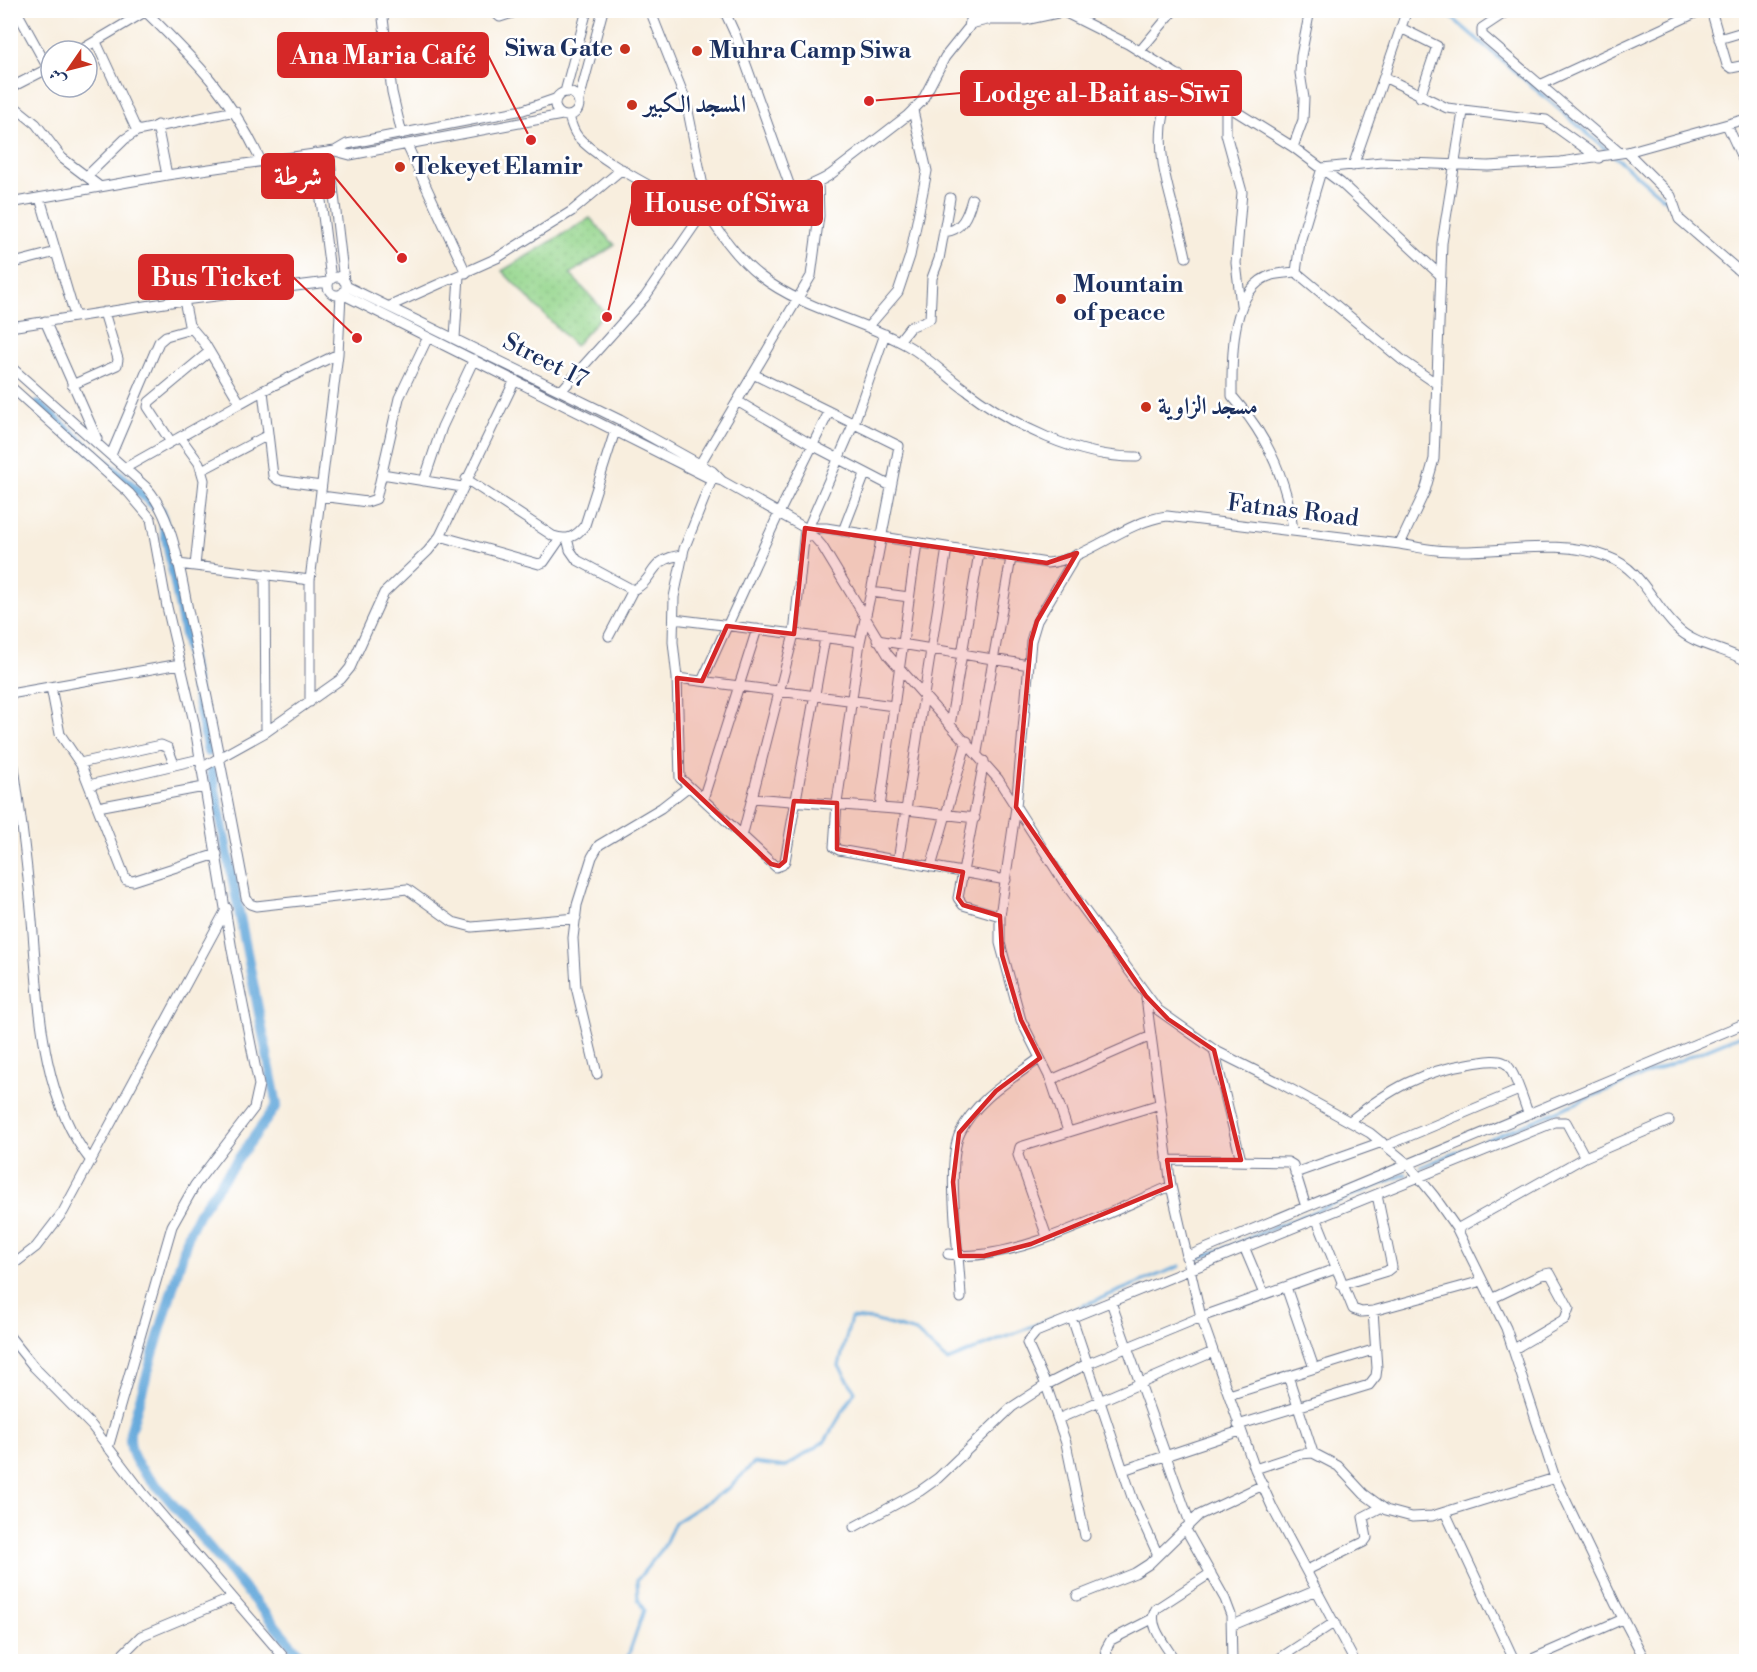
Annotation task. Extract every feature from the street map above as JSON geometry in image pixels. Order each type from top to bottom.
[{"type":"street","points":[[16,10],[39,49]]},
{"type":"street","points":[[382,10],[392,92],[402,134]]},
{"type":"street","points":[[492,10],[496,16],[503,17],[522,10]]},
{"type":"street","points":[[10,203],[167,175],[332,151],[347,144],[523,110],[555,99],[565,92],[587,10]]},
{"type":"street","points":[[332,151],[350,155],[566,115],[578,110],[603,10]]},
{"type":"street","points":[[650,10],[686,101],[705,196],[715,205],[734,207],[818,184],[913,111],[929,90],[945,57],[970,24],[972,10]]},
{"type":"street","points":[[724,10],[735,34],[792,192]]},
{"type":"street","points":[[1140,51],[1174,10]]},
{"type":"street","points":[[1293,147],[1303,120],[1301,64],[1310,10]]},
{"type":"street","points":[[1353,166],[1407,10]]},
{"type":"street","points":[[1509,10],[1482,28],[1482,35],[1623,152],[1671,196],[1679,219],[1746,277]]},
{"type":"street","points":[[1542,84],[1702,10]]},
{"type":"street","points":[[1711,10],[1728,67],[1746,65]]},
{"type":"street","points":[[99,40],[147,11],[199,65],[236,111],[261,161]]},
{"type":"street","points":[[970,24],[987,20],[1025,20],[1061,11],[1140,51],[1293,147],[1322,168],[1440,274]]},
{"type":"street","points":[[1401,28],[1437,46],[1420,97]]},
{"type":"street","points":[[1719,39],[1746,31]]},
{"type":"street","points":[[99,49],[137,131]]},
{"type":"street","points":[[10,88],[39,73]]},
{"type":"street","points":[[1179,75],[1164,114],[1163,165],[1186,257]]},
{"type":"street","points":[[1384,77],[1420,97],[1463,112],[1546,120],[1599,158]]},
{"type":"street","points":[[565,92],[573,93],[579,100]]},
{"type":"street","points":[[555,99],[555,108],[566,115],[577,136],[622,169],[690,208]]},
{"type":"street","points":[[1226,104],[1226,134],[1242,192],[1236,263],[1241,305]]},
{"type":"street","points":[[13,110],[43,131],[62,158],[99,186]]},
{"type":"street","points":[[87,176],[125,139],[137,131],[236,111]]},
{"type":"street","points":[[868,327],[898,292],[910,256],[927,171],[913,111]]},
{"type":"street","points":[[1400,544],[1430,477],[1436,438],[1440,274],[1444,223],[1456,164],[1463,112]]},
{"type":"street","points":[[1322,168],[1392,162],[1517,165],[1599,158],[1746,118]]},
{"type":"street","points":[[158,125],[167,175]]},
{"type":"street","points":[[1727,125],[1746,166]]},
{"type":"street","points":[[407,145],[463,274],[455,338]]},
{"type":"street","points":[[310,702],[310,580],[338,354],[343,289],[332,151]]},
{"type":"street","points":[[315,153],[330,293],[343,289]]},
{"type":"street","points":[[1296,272],[1300,242],[1322,168]]},
{"type":"street","points":[[390,306],[463,274],[542,231],[595,193],[622,169]]},
{"type":"street","points":[[700,464],[811,276],[819,216],[818,184]]},
{"type":"street","points":[[698,220],[692,215],[690,208],[695,198],[705,196]]},
{"type":"street","points":[[40,198],[75,316]]},
{"type":"street","points":[[899,341],[910,327],[930,319],[932,278],[939,259],[950,198]]},
{"type":"street","points":[[944,232],[951,232],[967,217],[972,199]]},
{"type":"street","points":[[710,218],[715,205]]},
{"type":"street","points":[[323,215],[336,214]]},
{"type":"street","points":[[710,218],[746,264],[760,276],[799,299],[899,341],[999,413],[1047,436],[1087,451],[1137,458]]},
{"type":"street","points":[[561,391],[645,297],[698,220],[710,218]]},
{"type":"street","points":[[939,259],[949,251]]},
{"type":"street","points":[[10,264],[56,252]]},
{"type":"street","points":[[1293,530],[1290,505],[1277,465],[1253,419],[1232,396],[1236,318],[1241,305],[1253,290],[1270,276],[1296,272],[1402,360],[1437,384]]},
{"type":"street","points":[[10,327],[184,300],[329,281],[338,277],[343,289]]},
{"type":"street","name":"Street 17","points":[[343,289],[390,306],[561,391],[700,464],[717,480]]},
{"type":"street","name":"Street 17","points":[[343,289],[428,337],[717,480],[806,529]]},
{"type":"street","points":[[184,300],[191,329],[209,352],[240,403]]},
{"type":"street","points":[[72,386],[117,365],[118,359],[104,312]]},
{"type":"street","points":[[45,321],[72,386],[100,444]]},
{"type":"street","points":[[111,455],[159,342],[166,336],[191,329]]},
{"type":"street","points":[[742,837],[794,634],[806,529],[854,423],[885,334]]},
{"type":"street","points":[[263,391],[271,472],[275,479],[374,501],[378,497],[399,398],[428,337]]},
{"type":"street","points":[[171,442],[148,407],[148,402],[209,352]]},
{"type":"street","points":[[125,468],[240,403],[338,354]]},
{"type":"street","points":[[424,481],[442,427],[474,359]]},
{"type":"street","points":[[10,366],[100,444],[159,502],[178,564],[221,759],[246,898],[252,905],[407,889],[453,922],[472,927],[576,918]]},
{"type":"street","points":[[753,374],[899,446],[860,642],[837,803],[834,844],[836,848],[898,861],[1006,880]]},
{"type":"street","points":[[89,785],[174,764],[201,763],[221,759],[310,702],[346,673],[384,593],[428,551],[440,536],[515,380]]},
{"type":"street","points":[[10,386],[91,457],[145,509],[152,525],[201,763],[259,1084],[257,1101],[188,1194],[172,1226],[108,1448]]},
{"type":"street","points":[[737,400],[812,445],[891,486]]},
{"type":"street","points":[[702,681],[779,513],[829,412]]},
{"type":"street","points":[[440,536],[539,564],[544,562],[564,538],[579,532],[585,525],[615,431]]},
{"type":"street","points":[[202,470],[267,435]]},
{"type":"street","points":[[180,437],[202,470],[204,487],[195,566]]},
{"type":"street","points":[[382,474],[424,481],[464,483],[564,538],[577,560],[633,590]]},
{"type":"street","points":[[843,531],[865,474]]},
{"type":"street","points":[[717,480],[683,555],[674,597],[680,778],[771,864],[782,865],[825,638]]},
{"type":"street","name":"Fatnas Road","points":[[806,529],[843,531],[1011,558],[1055,562],[1139,522],[1167,516],[1293,530],[1436,550],[1553,548],[1595,552],[1611,557],[1637,577],[1670,620],[1686,636],[1746,661]]},
{"type":"street","points":[[806,529],[819,541],[877,640],[900,670],[984,761],[1064,882],[1146,996],[1168,1019],[1214,1050],[1350,1121],[1385,1143],[1408,1164],[1457,1229],[1514,1348],[1533,1416],[1555,1478],[1646,1662]]},
{"type":"street","points":[[880,807],[917,543]]},
{"type":"street","points":[[898,861],[925,698],[946,548]]},
{"type":"street","points":[[950,725],[979,553]]},
{"type":"street","points":[[1068,1131],[1051,1080],[1021,1020],[1002,955],[1000,916],[1016,807],[1031,641],[1037,621],[1077,553]]},
{"type":"street","points":[[609,636],[633,590],[640,586],[660,560],[683,555]]},
{"type":"street","points":[[977,752],[1011,558]]},
{"type":"street","points":[[178,564],[310,580]]},
{"type":"street","points":[[265,574],[266,732]]},
{"type":"street","points":[[871,592],[909,597]]},
{"type":"street","points":[[674,619],[860,642]]},
{"type":"street","points":[[703,799],[757,629]]},
{"type":"street","points":[[877,640],[932,647],[1029,665]]},
{"type":"street","points":[[10,694],[180,664]]},
{"type":"street","points":[[677,678],[894,706]]},
{"type":"street","points":[[51,687],[60,734],[80,763],[124,877],[128,881],[217,854]]},
{"type":"street","points":[[10,740],[27,860],[44,1042],[63,1112],[75,1139],[91,1161]]},
{"type":"street","points":[[931,867],[967,741]]},
{"type":"street","points":[[80,763],[165,745],[174,764]]},
{"type":"street","points":[[984,761],[958,898],[963,905],[1000,916]]},
{"type":"street","points":[[98,807],[204,787]]},
{"type":"street","points":[[597,1074],[576,987],[573,938],[577,905],[596,849],[661,808],[688,787]]},
{"type":"street","points":[[752,798],[837,803],[975,818]]},
{"type":"street","points":[[11,1267],[36,1247],[50,1230],[91,1161],[227,908]]},
{"type":"street","points":[[1146,996],[1171,1186],[1201,1317],[1239,1428],[1263,1485],[1355,1662]]},
{"type":"street","points":[[1186,1257],[1746,1023]]},
{"type":"street","points":[[1051,1080],[1151,1036]]},
{"type":"street","points":[[1214,1050],[1241,1160]]},
{"type":"street","points":[[961,1298],[960,1256],[953,1182],[959,1133],[973,1113],[996,1091],[1040,1058]]},
{"type":"street","points":[[1350,1121],[1384,1094],[1406,1082],[1456,1066],[1484,1062],[1503,1063],[1510,1068],[1528,1113]]},
{"type":"street","points":[[1295,1173],[1385,1143],[1519,1090]]},
{"type":"street","points":[[1047,1237],[1017,1151],[1023,1145],[1160,1104]]},
{"type":"street","points":[[1085,1536],[1058,1419],[1046,1385],[1028,1347],[1028,1340],[1036,1332],[1559,1121],[1566,1122],[1585,1157]]},
{"type":"street","points":[[1457,1229],[1585,1157],[1669,1121]]},
{"type":"street","points":[[1167,1160],[1285,1161],[1292,1164],[1306,1207]]},
{"type":"street","points":[[948,1254],[984,1256],[1047,1237],[1171,1186]]},
{"type":"street","points":[[1341,1285],[1392,1267],[1377,1195]]},
{"type":"street","points":[[1317,1220],[1341,1285],[1353,1309],[1373,1311],[1482,1281]]},
{"type":"street","points":[[1245,1249],[1264,1294]]},
{"type":"street","points":[[854,1527],[920,1491],[938,1478],[1012,1407],[1046,1385],[1088,1364],[1201,1317],[1335,1269]]},
{"type":"street","points":[[1491,1299],[1548,1273],[1553,1275],[1569,1308],[1565,1319],[1514,1348]]},
{"type":"street","points":[[1286,1287],[1314,1368]]},
{"type":"street","points":[[1111,1302],[1167,1456],[1188,1525],[1225,1599],[1233,1625],[1232,1662]]},
{"type":"street","points":[[1123,1470],[1299,1407],[1369,1385],[1376,1376],[1373,1311]]},
{"type":"street","points":[[1072,1318],[1144,1528],[1158,1555]]},
{"type":"street","points":[[10,1337],[34,1367],[80,1412],[232,1598],[288,1662]]},
{"type":"street","points":[[1229,1395],[1376,1349]]},
{"type":"street","points":[[1058,1419],[1213,1352]]},
{"type":"street","points":[[1288,1376],[1313,1453]]},
{"type":"street","points":[[1256,1469],[1300,1454],[1313,1453],[1338,1466],[1364,1494],[1382,1507],[1412,1517],[1445,1512],[1555,1478]]},
{"type":"street","points":[[1077,1596],[1135,1573],[1208,1509],[1263,1485]]},
{"type":"street","points":[[1307,1570],[1365,1541],[1367,1538],[1364,1517],[1382,1507]]},
{"type":"street","points":[[1445,1512],[1515,1662]]},
{"type":"street","points":[[1108,1662],[1106,1649],[1111,1640],[1152,1619],[1156,1609],[1211,1573]]},
{"type":"street","points":[[1233,1625],[1317,1590]]},
{"type":"street","points":[[116,1662],[141,1636],[232,1598]]},
{"type":"street","points":[[1152,1619],[1176,1662]]},
{"type":"street","points":[[1525,1662],[1623,1619]]},
{"type":"street","points":[[1274,1662],[1335,1622]]},
{"type":"highlighted area","points":[[805,528],[1047,563],[1077,553],[1037,621],[1031,641],[1016,807],[1146,996],[1168,1019],[1214,1050],[1241,1160],[1167,1160],[1171,1186],[1031,1244],[984,1256],[960,1256],[953,1182],[959,1133],[996,1091],[1040,1058],[1021,1020],[1002,955],[1000,916],[963,905],[958,898],[963,872],[837,849],[837,803],[794,801],[785,861],[779,866],[771,864],[680,778],[677,678],[702,681],[727,626],[794,634]]},
{"type":"green space","points":[[590,218],[615,245],[570,274],[605,312],[575,346],[502,271]]},
{"type":"waterway","points":[[1443,10],[1609,152]]},
{"type":"waterway","points":[[1614,156],[1671,204]]},
{"type":"waterway","points":[[38,405],[161,511],[208,752]]},
{"type":"waterway","points":[[211,769],[277,1105],[199,1213],[189,1233],[130,1432],[130,1442],[134,1457],[143,1471],[306,1662]]},
{"type":"waterway","points":[[1421,1167],[1746,1033]]},
{"type":"waterway","points":[[1195,1260],[1406,1174]]},
{"type":"waterway","points":[[626,1662],[644,1610],[638,1599],[637,1580],[663,1548],[675,1522],[729,1488],[754,1463],[785,1467],[825,1441],[855,1391],[839,1366],[851,1318],[873,1320],[916,1332],[947,1361],[1180,1266]]},
{"type":"place","name":"Siwa Gate","points":[[625,49]]},
{"type":"place","name":"Muhra Camp Siwa","points":[[697,51]]},
{"type":"place","name":"Lodge al-Bait as-Sīwī","points":[[869,101]]},
{"type":"place","name":"المسجد الكبير","points":[[632,105]]},
{"type":"place","name":"Ana Maria Café","points":[[531,140]]},
{"type":"place","name":"Tekeyet Elamir","points":[[400,167]]},
{"type":"place","name":"شرطة","points":[[402,258]]},
{"type":"place","name":"Mountain of peace","points":[[1061,299]]},
{"type":"place","name":"House of Siwa","points":[[607,317]]},
{"type":"place","name":"Bus Ticket","points":[[357,338]]},
{"type":"place","name":"مسجد الزاوية","points":[[1146,407]]}]
